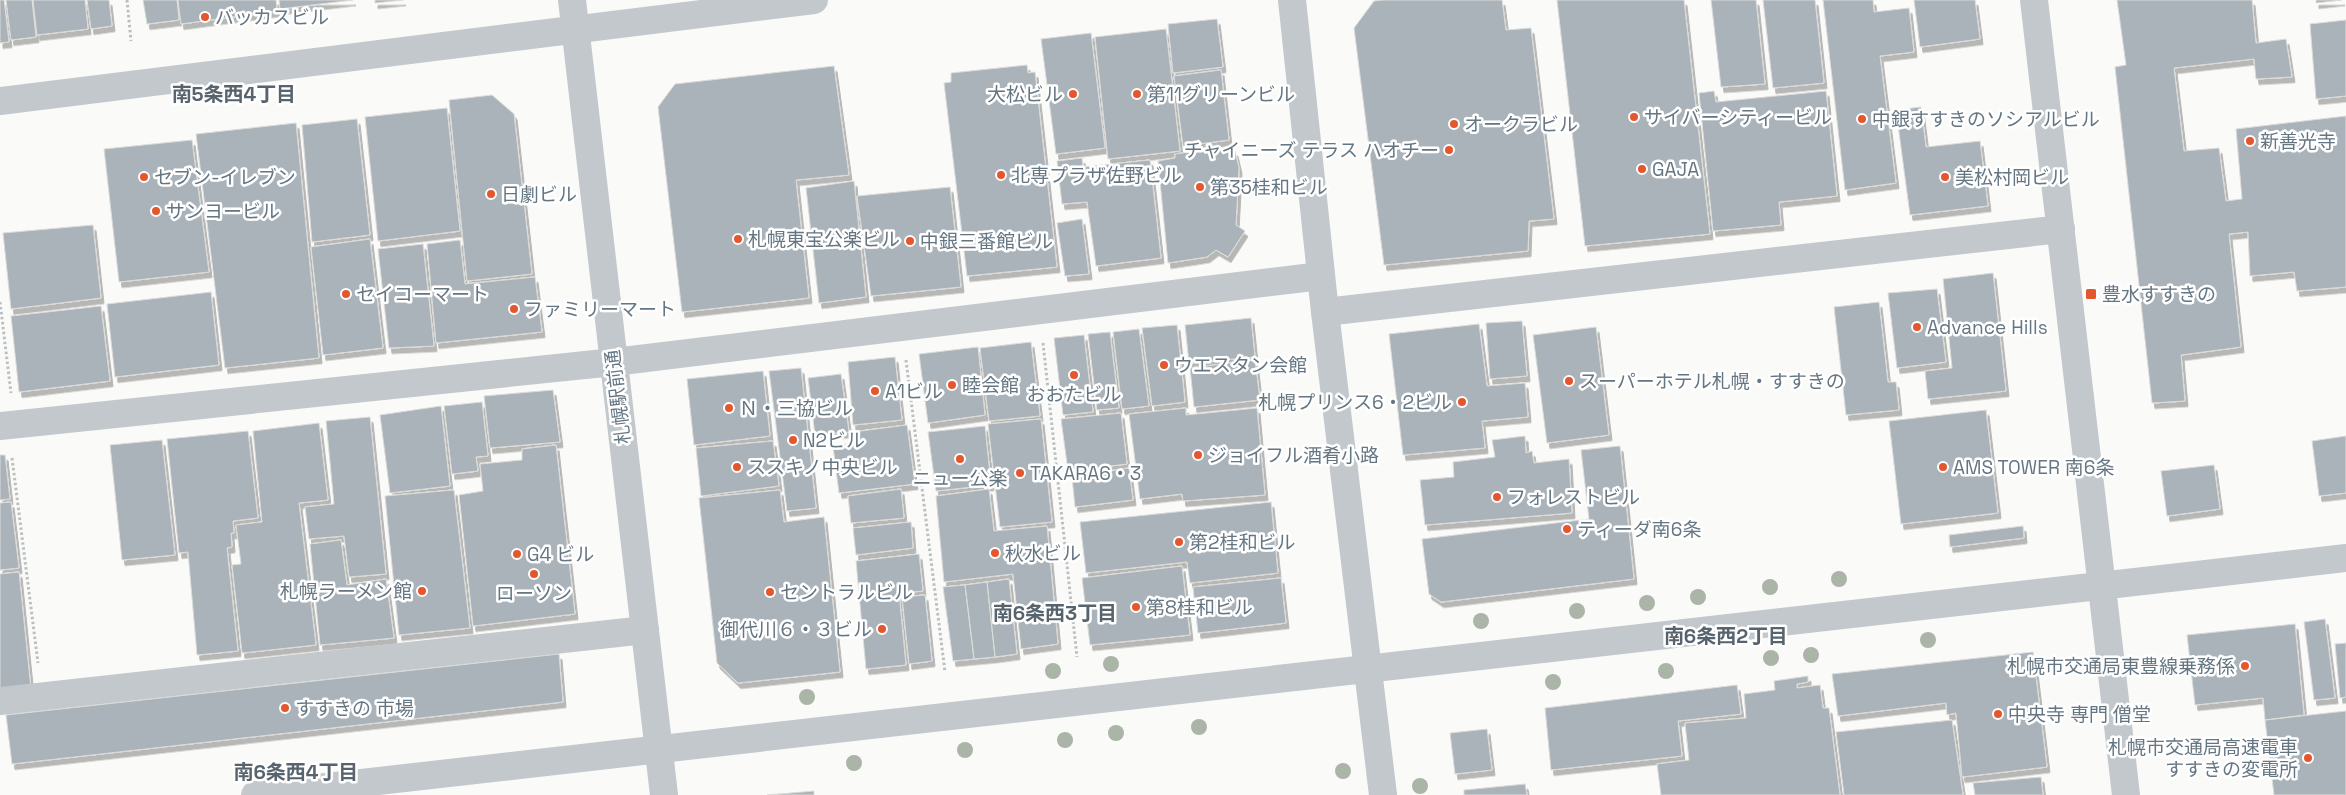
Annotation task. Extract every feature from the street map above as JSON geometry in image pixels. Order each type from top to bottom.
[{"type":"street","name":"札幌駅前通","points":[[572,0],[664,795]]},
{"type":"street","points":[[0,101],[575,28],[814,0]]},
{"type":"street","points":[[1292,0],[1325,312],[1383,795]]},
{"type":"street","points":[[2034,0],[2126,795]]},
{"type":"street","points":[[1325,312],[2061,229]]},
{"type":"street","points":[[0,426],[614,362],[1321,276]]},
{"type":"street","points":[[255,795],[2346,558]]},
{"type":"street","points":[[0,701],[645,630]]},
{"type":"path","points":[[127,0],[131,41]]},
{"type":"path","points":[[0,302],[12,401]]},
{"type":"path","points":[[1043,342],[1077,657]]},
{"type":"path","points":[[906,358],[945,672]]},
{"type":"path","points":[[12,455],[42,697]]},
{"type":"building","points":[[0,0],[4,0],[9,42],[0,43]]},
{"type":"building","points":[[6,0],[32,0],[36,37],[11,40]]},
{"type":"building","points":[[33,0],[85,0],[88,29],[37,35]]},
{"type":"building","points":[[87,0],[109,0],[112,26],[91,29]]},
{"type":"building","points":[[143,0],[177,0],[179,20],[147,24]]},
{"type":"building","name":"バッカスビル","points":[[178,0],[276,0],[277,11],[181,24]]},
{"type":"building","points":[[279,0],[353,0],[280,9]]},
{"type":"building","points":[[375,0],[403,0],[375,3]]},
{"type":"building","name":"オークラビル","points":[[1502,0],[1506,30],[1531,28],[1554,219],[1529,221],[1528,251],[1384,265],[1354,28],[1374,1]]},
{"type":"building","name":"サイバーシティービル","points":[[1557,0],[1684,0],[1710,234],[1585,246]]},
{"type":"building","points":[[1711,0],[1756,0],[1765,84],[1721,87]]},
{"type":"building","points":[[1763,0],[1815,0],[1824,83],[1773,88]]},
{"type":"building","name":"中銀すすきのソシアルビル","points":[[1823,0],[1873,0],[1874,12],[1909,8],[1914,52],[1880,56],[1896,183],[1845,190]]},
{"type":"building","points":[[1914,0],[1975,0],[1980,39],[1920,47]]},
{"type":"building","points":[[2117,0],[2252,0],[2256,43],[2286,39],[2292,77],[2256,79],[2254,59],[2174,68],[2184,151],[2219,148],[2226,201],[2242,199],[2236,129],[2346,116],[2346,287],[2297,291],[2294,272],[2250,276],[2248,232],[2229,234],[2241,347],[2181,355],[2185,401],[2152,403],[2115,67],[2126,65]]},
{"type":"building","points":[[2316,0],[2342,0],[2316,3]]},
{"type":"building","points":[[1217,19],[1223,67],[1173,73],[1168,24]]},
{"type":"building","points":[[2346,20],[2346,96],[2316,99],[2310,24]]},
{"type":"building","name":"第11グリーンビル","points":[[1166,29],[1180,151],[1108,159],[1095,37]]},
{"type":"building","name":"大松ビル","points":[[1091,33],[1105,148],[1056,154],[1041,39]]},
{"type":"building","name":"北専プラザ佐野ビル","points":[[1027,65],[1028,73],[1035,72],[1057,267],[967,276],[944,83],[951,82],[951,73]]},
{"type":"building","name":"札幌東宝公楽ビル","points":[[834,66],[849,175],[796,180],[809,298],[682,312],[658,107],[675,84]]},
{"type":"building","points":[[1221,70],[1229,140],[1183,146],[1174,76]]},
{"type":"building","points":[[1714,91],[1716,102],[1826,91],[1837,196],[1779,202],[1781,225],[1713,231],[1699,93]]},
{"type":"building","name":"日劇ビル","points":[[492,95],[514,114],[532,274],[467,281],[449,100]]},
{"type":"building","name":"美松村岡ビル","points":[[1921,107],[1926,147],[1980,141],[1988,206],[1910,215],[1896,110]]},
{"type":"building","points":[[447,108],[460,231],[378,241],[365,117]]},
{"type":"building","points":[[357,119],[370,235],[312,242],[302,125]]},
{"type":"building","points":[[296,123],[319,358],[225,368],[196,134]]},
{"type":"building","name":"サンヨービル","points":[[192,140],[209,272],[119,282],[104,149]]},
{"type":"building","name":"第35桂和ビル","points":[[1222,148],[1222,152],[1235,151],[1239,168],[1236,225],[1245,231],[1228,257],[1216,250],[1207,257],[1168,263],[1158,161],[1175,158],[1175,154]]},
{"type":"building","points":[[1082,158],[1083,167],[1150,160],[1161,258],[1096,266],[1087,202],[1062,204],[1057,161]]},
{"type":"building","points":[[854,181],[866,297],[819,303],[806,188]]},
{"type":"building","name":"中銀三番館ビル","points":[[950,187],[961,287],[871,296],[857,196]]},
{"type":"building","points":[[1082,219],[1089,274],[1065,276],[1057,223]]},
{"type":"building","points":[[93,225],[101,298],[11,309],[3,233]]},
{"type":"building","points":[[370,239],[383,348],[323,355],[311,247]]},
{"type":"building","points":[[460,240],[465,284],[535,277],[542,332],[436,343],[427,244]]},
{"type":"building","points":[[423,244],[434,346],[389,348],[378,249]]},
{"type":"building","points":[[1993,273],[2006,391],[1928,399],[1925,371],[1952,368],[1943,279]]},
{"type":"building","name":"Advance Hills","points":[[1937,289],[1946,362],[1897,368],[1888,293]]},
{"type":"building","points":[[211,292],[219,365],[115,377],[107,304]]},
{"type":"building","points":[[1879,302],[1888,382],[1896,382],[1899,410],[1846,415],[1834,307]]},
{"type":"building","points":[[101,306],[110,381],[19,392],[11,316]]},
{"type":"building","points":[[1251,318],[1255,357],[1189,363],[1185,325]]},
{"type":"building","points":[[1522,321],[1527,376],[1490,379],[1486,323]]},
{"type":"building","name":"札幌プリンス6・2ビル","points":[[1479,324],[1487,386],[1525,383],[1528,417],[1482,421],[1485,448],[1403,455],[1389,334]]},
{"type":"building","name":"ウエスタン会館","points":[[1177,325],[1185,402],[1152,406],[1142,328]]},
{"type":"building","points":[[1596,327],[1609,435],[1547,443],[1533,335]]},
{"type":"building","points":[[1139,329],[1149,406],[1122,409],[1113,332]]},
{"type":"building","points":[[1110,332],[1119,408],[1097,410],[1088,334]]},
{"type":"building","name":"おおたビル","points":[[1084,335],[1093,412],[1063,415],[1054,338]]},
{"type":"building","points":[[1031,342],[1040,416],[989,421],[980,348]]},
{"type":"building","name":"睦会館","points":[[978,347],[985,415],[928,423],[919,354]]},
{"type":"building","name":"A1ビル","points":[[895,357],[902,420],[853,425],[848,362]]},
{"type":"building","points":[[1255,360],[1260,400],[1194,407],[1190,368]]},
{"type":"building","name":"N2ビル","points":[[801,368],[816,508],[787,511],[769,371]]},
{"type":"building","name":"Ｎ・三協ビル","points":[[763,371],[770,436],[694,445],[687,379]]},
{"type":"building","points":[[841,374],[849,432],[815,435],[808,378]]},
{"type":"building","points":[[553,390],[560,442],[490,448],[484,396]]},
{"type":"building","points":[[482,402],[488,456],[476,457],[478,471],[452,474],[444,406]]},
{"type":"building","points":[[441,406],[450,486],[390,493],[380,415]]},
{"type":"building","name":"ジョイフル酒肴小路","points":[[1186,408],[1186,415],[1257,408],[1265,495],[1183,501],[1182,494],[1140,499],[1129,414]]},
{"type":"building","name":"AMS TOWER 南6条","points":[[1986,410],[1998,513],[1901,524],[1889,421]]},
{"type":"building","points":[[1121,413],[1127,464],[1068,471],[1061,419]]},
{"type":"building","points":[[370,417],[386,574],[349,577],[344,536],[309,539],[305,507],[334,504],[326,421]]},
{"type":"building","name":"TAKARA6・3","points":[[1041,419],[1052,522],[1000,527],[988,424]]},
{"type":"building","points":[[319,423],[328,500],[299,503],[316,645],[242,653],[232,565],[241,564],[236,525],[262,522],[253,431]]},
{"type":"building","points":[[907,425],[915,484],[839,493],[833,446],[854,443],[853,432]]},
{"type":"building","name":"ニュー公楽","points":[[985,426],[991,485],[936,491],[928,432]]},
{"type":"building","points":[[248,431],[258,518],[233,521],[234,533],[231,533],[232,547],[227,548],[238,651],[197,655],[188,552],[179,553],[167,439]]},
{"type":"building","name":"フォレストビル","points":[[1525,436],[1526,453],[1532,451],[1534,463],[1569,459],[1572,513],[1425,525],[1420,480],[1454,477],[1453,462],[1495,457],[1492,440]]},
{"type":"building","points":[[2346,436],[2346,493],[2319,496],[2312,441]]},
{"type":"building","points":[[162,440],[175,555],[122,560],[110,445]]},
{"type":"building","name":"ススキノ中央ビル","points":[[773,441],[779,486],[701,496],[696,448]]},
{"type":"building","name":"G4 ビル","points":[[556,445],[575,614],[473,626],[459,495],[483,491],[480,464],[522,460],[522,449]]},
{"type":"building","name":"ティーダ南6条","points":[[1620,446],[1634,579],[1441,602],[1429,594],[1422,539],[1589,519],[1581,450]]},
{"type":"building","points":[[0,455],[5,455],[10,499],[0,500]]},
{"type":"building","points":[[2214,465],[2220,509],[2167,516],[2161,471]]},
{"type":"building","points":[[1129,468],[1133,500],[1075,507],[1072,477]]},
{"type":"building","points":[[901,489],[904,518],[851,523],[848,496]]},
{"type":"building","name":"秋水ビル","points":[[989,489],[994,531],[1047,526],[1058,644],[1021,649],[1013,574],[944,582],[936,496]]},
{"type":"building","points":[[454,490],[470,628],[399,635],[385,496]]},
{"type":"building","name":"セントラルビル","points":[[780,490],[784,522],[824,517],[840,672],[738,683],[717,663],[699,498]]},
{"type":"building","points":[[11,502],[19,568],[0,570],[0,503]]},
{"type":"building","name":"第2桂和ビル","points":[[1271,502],[1278,573],[1190,583],[1187,562],[1086,573],[1080,522]]},
{"type":"building","points":[[911,522],[913,548],[856,555],[853,528]]},
{"type":"building","points":[[2023,526],[2024,538],[1950,547],[1949,535]]},
{"type":"building","points":[[341,540],[347,585],[386,579],[394,638],[320,645],[310,544]]},
{"type":"building","name":"御代川６・３ビル","points":[[919,554],[923,591],[899,593],[906,665],[866,669],[856,561]]},
{"type":"building","name":"第8桂和ビル","points":[[1182,566],[1190,635],[1090,645],[1082,578]]},
{"type":"building","points":[[19,572],[31,689],[0,692],[0,574]]},
{"type":"building","points":[[1281,578],[1286,623],[1198,633],[1193,587]]},
{"type":"building","points":[[1009,579],[1017,654],[995,657],[987,582]]},
{"type":"building","points":[[987,582],[995,657],[974,659],[965,585]]},
{"type":"building","points":[[965,585],[974,659],[953,661],[943,587]]},
{"type":"building","points":[[925,595],[932,661],[909,664],[902,597]]},
{"type":"building","points":[[2325,619],[2335,698],[2314,700],[2304,622]]},
{"type":"building","name":"札幌市交通局東豊線乗務係","points":[[2295,624],[2304,715],[2265,720],[2263,698],[2195,705],[2187,635]]},
{"type":"building","points":[[2346,643],[2346,697],[2340,698],[2335,644]]},
{"type":"building","name":"中央寺 専門 僧堂","points":[[2033,652],[2047,767],[1962,777],[1956,713],[1947,715],[1946,703],[1838,716],[1832,674]]},
{"type":"building","name":"すすきの 市場","points":[[559,654],[563,702],[12,764],[6,715]]},
{"type":"building","points":[[1808,676],[1808,682],[1797,684],[1797,688],[1820,685],[1823,708],[1829,708],[1840,795],[1661,795],[1657,764],[1689,760],[1685,723],[1746,718],[1744,694],[1775,690],[1774,681]]},
{"type":"building","points":[[1737,685],[1741,714],[1678,721],[1682,756],[1551,770],[1545,708]]},
{"type":"building","name":"札幌市交通局高速電車 すすきの変電所","points":[[2346,711],[2346,795],[2274,795],[2265,720]]},
{"type":"building","points":[[1952,720],[1963,795],[1844,795],[1836,732]]},
{"type":"building","points":[[1487,729],[1492,770],[1455,774],[1450,733]]},
{"type":"building","points":[[2041,777],[2043,795],[1975,795],[1973,783]]},
{"type":"building","points":[[1525,784],[1527,795],[1464,795],[1464,790]]},
{"type":"building","points":[[814,791],[814,795],[767,795]]},
{"type":"place","name":"バッカスビル","points":[[205,17]]},
{"type":"place","name":"大松ビル","points":[[1073,94]]},
{"type":"place","name":"第11グリーンビル","points":[[1137,94]]},
{"type":"place","name":"サイバーシティービル","points":[[1634,117]]},
{"type":"place","name":"中銀すすきのソシアルビル","points":[[1862,119]]},
{"type":"place","name":"オークラビル","points":[[1454,124]]},
{"type":"place","name":"新善光寺","points":[[2250,141]]},
{"type":"place","name":"チャイニーズ テラス ハオチー","points":[[1449,150]]},
{"type":"place","name":"GAJA","points":[[1642,169]]},
{"type":"place","name":"北専プラザ佐野ビル","points":[[1001,175]]},
{"type":"place","name":"セブン-イレブン","points":[[144,177]]},
{"type":"place","name":"美松村岡ビル","points":[[1945,177]]},
{"type":"place","name":"第35桂和ビル","points":[[1200,187]]},
{"type":"place","name":"日劇ビル","points":[[491,194]]},
{"type":"place","name":"サンヨービル","points":[[156,211]]},
{"type":"place","name":"札幌東宝公楽ビル","points":[[738,239]]},
{"type":"place","name":"中銀三番館ビル","points":[[910,241]]},
{"type":"place","name":"セイコーマート","points":[[346,294]]},
{"type":"place","name":"豊水すすきの","points":[[2091,294]]},
{"type":"place","name":"ファミリーマート","points":[[514,309]]},
{"type":"place","name":"Advance Hills","points":[[1917,327]]},
{"type":"place","name":"ウエスタン会館","points":[[1164,365]]},
{"type":"place","name":"おおたビル","points":[[1074,375]]},
{"type":"place","name":"スーパーホテル札幌・すすきの","points":[[1569,381]]},
{"type":"place","name":"睦会館","points":[[952,385]]},
{"type":"place","name":"A1ビル","points":[[875,391]]},
{"type":"place","name":"札幌プリンス6・2ビル","points":[[1462,402]]},
{"type":"place","name":"Ｎ・三協ビル","points":[[729,408]]},
{"type":"place","name":"N2ビル","points":[[793,440]]},
{"type":"place","name":"ジョイフル酒肴小路","points":[[1198,455]]},
{"type":"place","name":"ニュー公楽","points":[[960,459]]},
{"type":"place","name":"ススキノ中央ビル","points":[[737,467]]},
{"type":"place","name":"AMS TOWER 南6条","points":[[1943,467]]},
{"type":"place","name":"TAKARA6・3","points":[[1020,473]]},
{"type":"place","name":"フォレストビル","points":[[1497,497]]},
{"type":"place","name":"ティーダ南6条","points":[[1567,529]]},
{"type":"place","name":"第2桂和ビル","points":[[1179,542]]},
{"type":"place","name":"秋水ビル","points":[[995,553]]},
{"type":"place","name":"G4 ビル","points":[[517,554]]},
{"type":"place","name":"ローソン","points":[[534,574]]},
{"type":"place","name":"札幌ラーメン館","points":[[422,591]]},
{"type":"place","name":"セントラルビル","points":[[770,592]]},
{"type":"place","name":"第8桂和ビル","points":[[1136,607]]},
{"type":"place","name":"御代川６・３ビル","points":[[882,629]]},
{"type":"place","name":"札幌市交通局東豊線乗務係","points":[[2245,666]]},
{"type":"place","name":"すすきの 市場","points":[[285,708]]},
{"type":"place","name":"中央寺 専門 僧堂","points":[[1998,714]]},
{"type":"place","name":"札幌市交通局高速電車 すすきの変電所","points":[[2308,758]]},
{"type":"district","name":"南5条西4丁目","points":[[234,94]]},
{"type":"district","name":"南6条西3丁目","points":[[1055,613]]},
{"type":"district","name":"南6条西2丁目","points":[[1726,636]]},
{"type":"district","name":"南6条西4丁目","points":[[296,772]]}]
